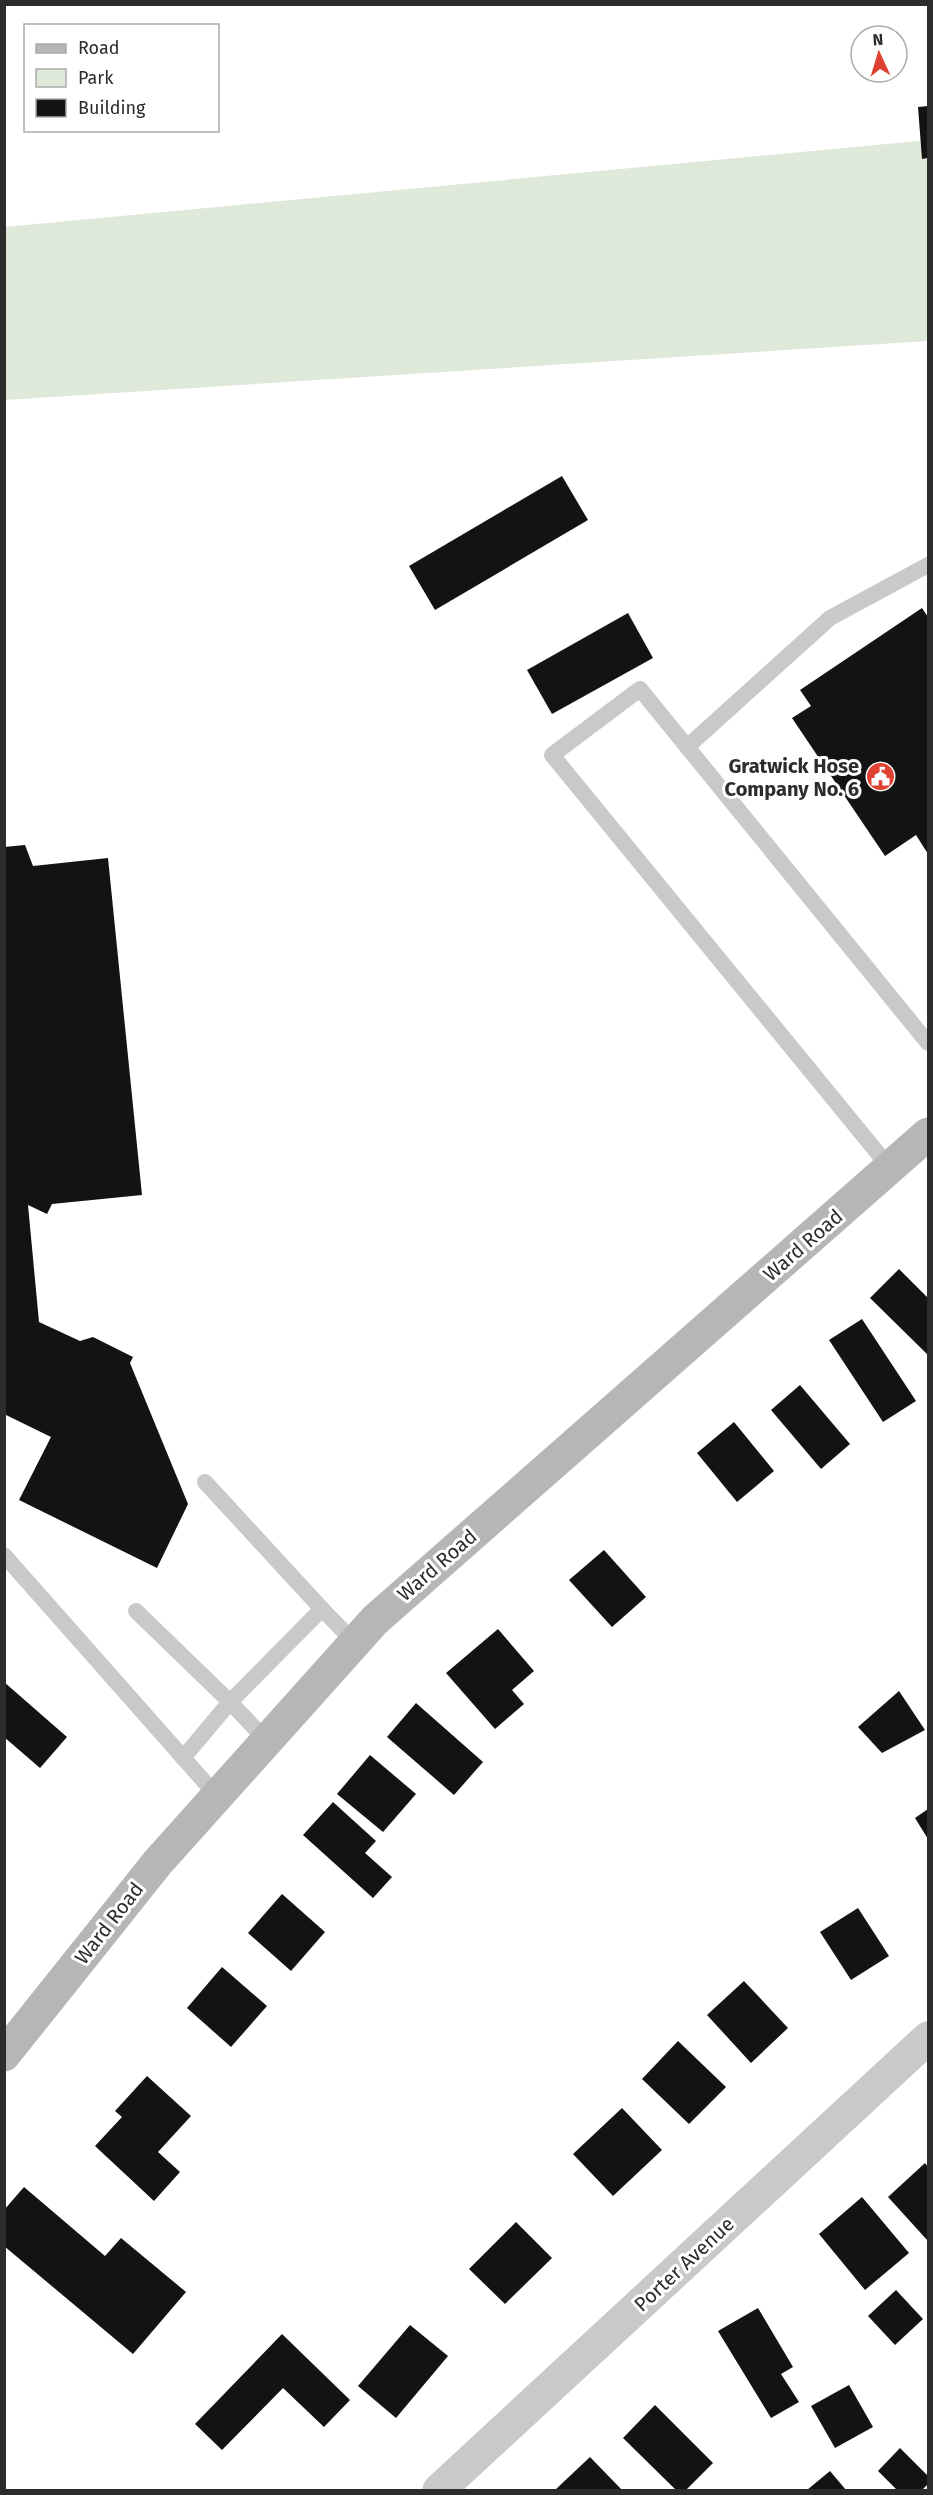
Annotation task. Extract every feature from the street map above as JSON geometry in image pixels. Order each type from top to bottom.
[{"type":"main road","name":"Ward Road","points":[[4,2055],[158,1862],[375,1620],[928,1134]]},
{"type":"street","name":"Porter Avenue","points":[[439,2490],[928,2038]]},
{"type":"lane","points":[[687,747],[830,618],[928,565]]},
{"type":"lane","points":[[890,1168],[552,754],[640,689],[928,1043]]},
{"type":"lane","points":[[205,1482],[355,1643]]},
{"type":"lane","points":[[4,1555],[217,1796]]},
{"type":"lane","points":[[183,1758],[230,1702],[322,1609]]},
{"type":"lane","points":[[136,1611],[267,1740]]},
{"type":"green space","points":[[928,140],[928,341],[5,400],[5,227]]},
{"type":"building","points":[[928,106],[928,158],[922,159],[918,107]]},
{"type":"building","points":[[562,476],[588,520],[435,610],[409,566]]},
{"type":"building","name":"Gratwick Hose Company No. 6","points":[[922,608],[928,617],[928,854],[916,835],[885,856],[792,718],[811,706],[800,690]]},
{"type":"building","points":[[628,613],[653,658],[552,714],[527,670]]},
{"type":"building","points":[[25,845],[33,866],[108,858],[142,1195],[52,1204],[47,1214],[28,1205],[39,1322],[80,1341],[93,1337],[133,1357],[130,1363],[188,1504],[157,1568],[19,1500],[51,1437],[4,1414],[4,847]]},
{"type":"building","points":[[899,1269],[928,1298],[928,1355],[870,1298]]},
{"type":"building","points":[[862,1319],[916,1401],[883,1422],[829,1340]]},
{"type":"building","points":[[800,1385],[850,1444],[821,1469],[771,1410]]},
{"type":"building","points":[[734,1422],[774,1471],[737,1502],[697,1453]]},
{"type":"building","points":[[604,1550],[646,1597],[612,1627],[569,1580]]},
{"type":"building","points":[[498,1629],[534,1671],[512,1690],[524,1704],[495,1729],[446,1673]]},
{"type":"building","points":[[4,1682],[67,1737],[40,1768],[4,1737]]},
{"type":"building","points":[[899,1691],[925,1730],[882,1753],[858,1727]]},
{"type":"building","points":[[416,1703],[483,1762],[454,1795],[387,1737]]},
{"type":"building","points":[[370,1755],[416,1794],[383,1832],[337,1794]]},
{"type":"building","points":[[333,1802],[376,1841],[365,1853],[392,1877],[373,1898],[303,1835]]},
{"type":"building","points":[[928,1809],[928,1839],[915,1818]]},
{"type":"building","points":[[282,1894],[325,1932],[291,1971],[248,1933]]},
{"type":"building","points":[[858,1908],[889,1956],[851,1980],[820,1932]]},
{"type":"building","points":[[222,1967],[267,2006],[231,2047],[187,2008]]},
{"type":"building","points":[[744,1981],[788,2028],[751,2063],[707,2015]]},
{"type":"building","points":[[678,2041],[726,2087],[689,2124],[642,2079]]},
{"type":"building","points":[[147,2076],[191,2116],[158,2152],[180,2172],[154,2201],[95,2146],[122,2117],[115,2111]]},
{"type":"building","points":[[622,2108],[662,2150],[613,2196],[573,2154]]},
{"type":"building","points":[[925,2163],[928,2167],[928,2241],[888,2197]]},
{"type":"building","points":[[24,2187],[105,2256],[121,2238],[186,2292],[133,2354],[4,2246],[4,2210]]},
{"type":"building","points":[[862,2197],[909,2253],[865,2290],[819,2234]]},
{"type":"building","points":[[516,2222],[552,2258],[505,2304],[469,2269]]},
{"type":"building","points":[[896,2290],[923,2319],[895,2345],[868,2316]]},
{"type":"building","points":[[758,2308],[793,2367],[781,2374],[799,2402],[771,2418],[718,2331]]},
{"type":"building","points":[[410,2325],[448,2356],[396,2418],[358,2386]]},
{"type":"building","points":[[282,2334],[350,2400],[324,2427],[283,2388],[222,2450],[195,2424]]},
{"type":"building","points":[[849,2385],[873,2427],[835,2448],[811,2406]]},
{"type":"building","points":[[655,2405],[713,2463],[686,2490],[676,2490],[623,2438]]},
{"type":"building","points":[[900,2448],[928,2476],[928,2484],[922,2490],[897,2490],[878,2471]]},
{"type":"building","points":[[590,2457],[622,2490],[555,2490]]},
{"type":"building","points":[[830,2471],[846,2490],[807,2490]]},
{"type":"place","name":"Gratwick Hose Company No. 6","points":[[880,777]]}]
